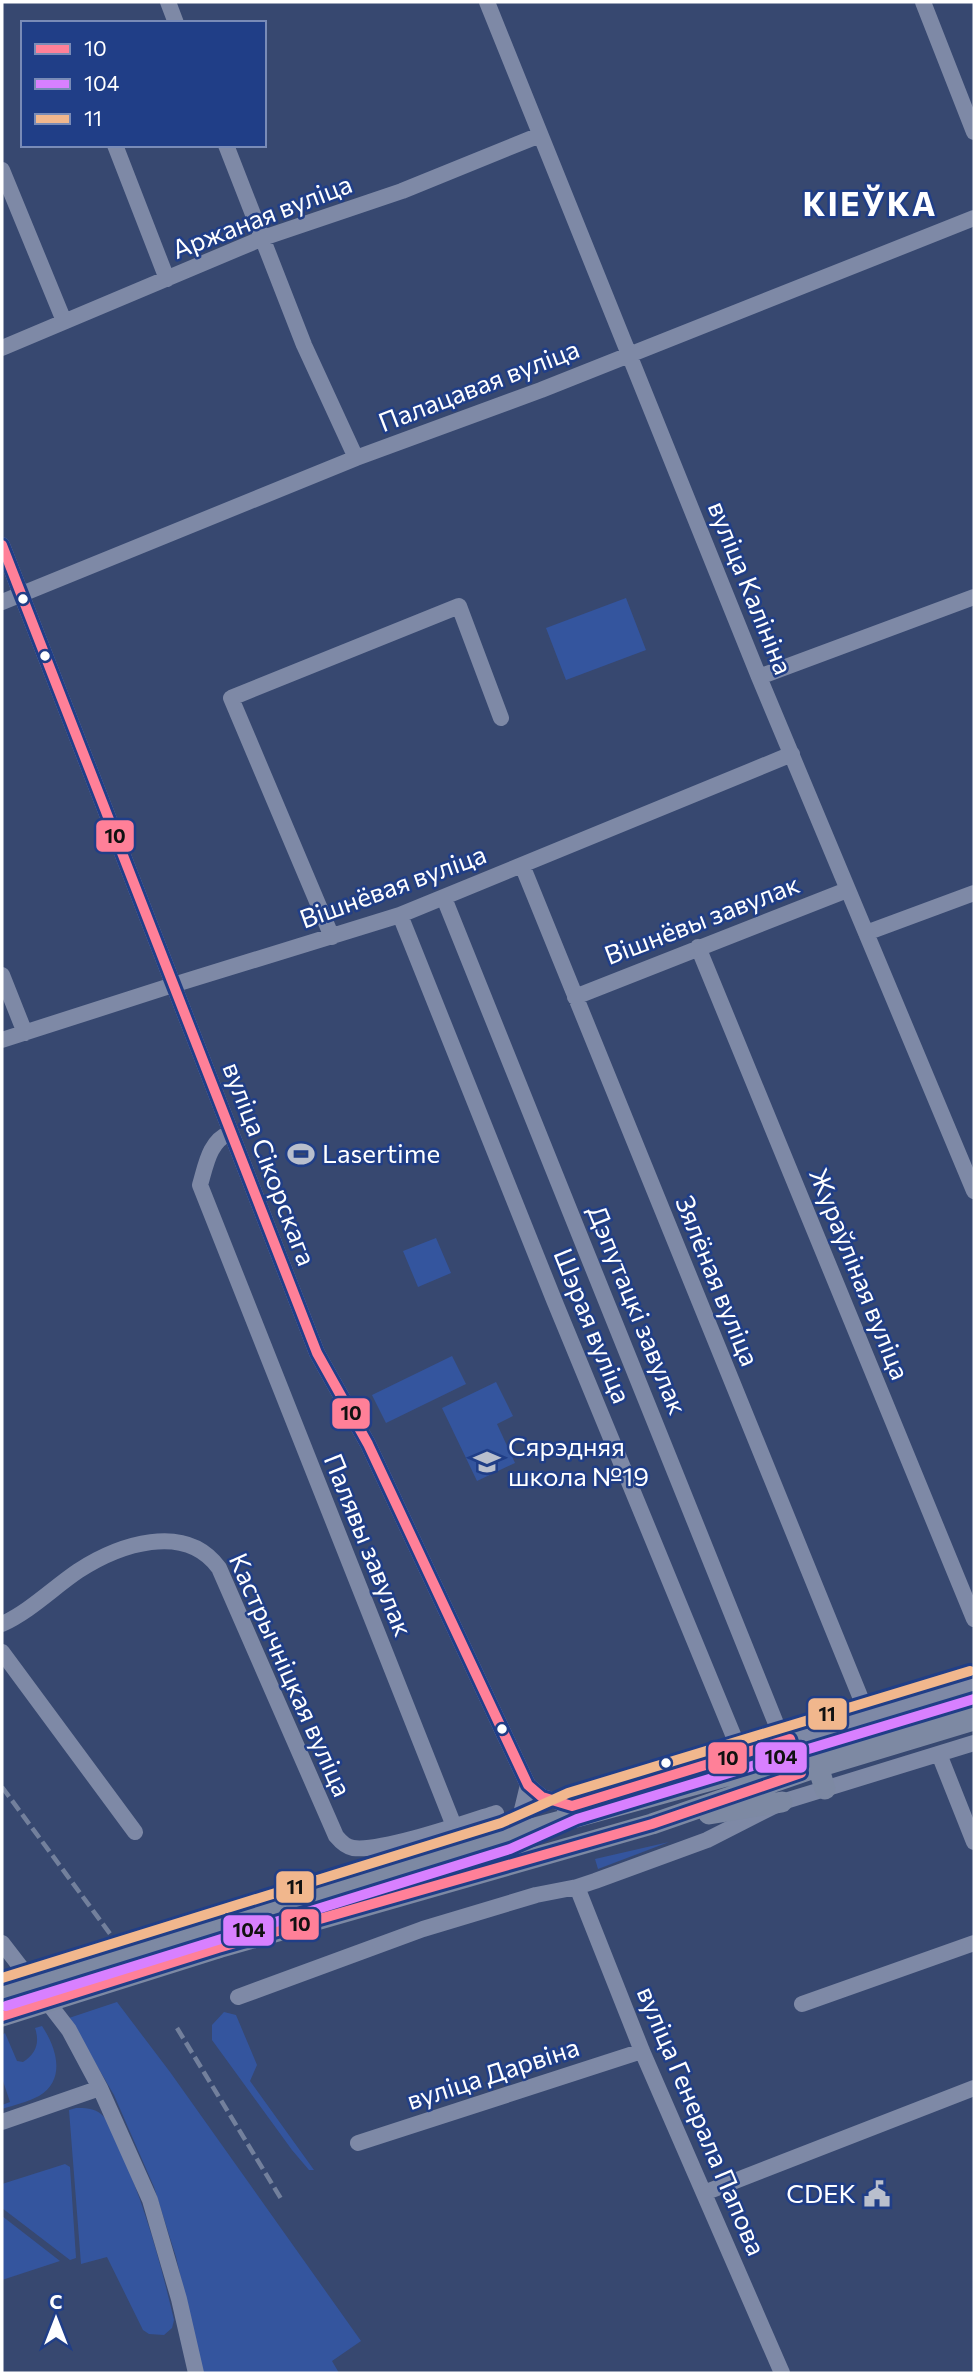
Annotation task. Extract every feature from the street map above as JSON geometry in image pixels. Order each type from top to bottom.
[{"type":"main road","points":[[2,1993],[506,1836],[800,1754],[974,1700]]},
{"type":"main road","points":[[652,1824],[800,1754],[974,1720]]},
{"type":"main road","points":[[800,1754],[825,1789]]},
{"type":"main road","points":[[2,2016],[218,1948],[652,1824],[782,1802]]},
{"type":"street","points":[[168,2],[175,21]]},
{"type":"street","name":"вуліца Калініна","points":[[487,2],[759,677],[974,1191]]},
{"type":"street","points":[[923,2],[974,131]]},
{"type":"street","name":"Аржаная вуліца","points":[[2,348],[263,238],[402,191],[540,135]]},
{"type":"street","points":[[116,147],[167,279]]},
{"type":"street","points":[[227,147],[304,345],[356,458]]},
{"type":"street","points":[[2,170],[64,321]]},
{"type":"street","name":"Палацавая вуліца","points":[[2,602],[356,458],[541,390],[974,218]]},
{"type":"street","name":"вуліца Сікорскага","points":[[2,545],[26,590],[173,985],[317,1353],[368,1444],[528,1785]]},
{"type":"street","points":[[759,677],[974,597]]},
{"type":"street","points":[[332,937],[231,698],[459,606],[500,718]]},
{"type":"street","name":"Вішнёвая вуліца","points":[[2,1040],[400,915],[792,754]]},
{"type":"street","name":"Зялёная вуліца","points":[[522,865],[868,1716]]},
{"type":"street","name":"Вішнёвы завулак","points":[[575,997],[847,890]]},
{"type":"street","points":[[866,933],[974,892]]},
{"type":"street","name":"Дэпутацкі завулак","points":[[444,898],[800,1754]]},
{"type":"street","name":"Шэрая вуліца","points":[[400,915],[554,1300],[741,1754]]},
{"type":"street","name":"Жураўліная вуліца","points":[[698,947],[974,1619]]},
{"type":"street","points":[[2,975],[25,1033]]},
{"type":"street","name":"Палявы завулак","points":[[230,1133],[220,1137],[213,1145],[200,1185],[454,1826]]},
{"type":"street","name":"Кастрычніцкая вуліца","points":[[2,1624],[80,1570],[126,1548],[161,1541],[179,1541],[205,1551],[219,1567],[336,1836],[352,1848],[364,1848],[393,1843],[496,1813]]},
{"type":"street","points":[[2,1652],[135,1832]]},
{"type":"street","points":[[506,1836],[572,1806],[741,1754],[800,1754],[868,1716],[974,1684]]},
{"type":"street","points":[[238,1997],[423,1929],[536,1895],[578,1887],[707,1840],[782,1802],[974,1743]]},
{"type":"street","points":[[940,1754],[974,1842]]},
{"type":"street","points":[[506,1836],[521,1814],[528,1785],[551,1801],[572,1806]]},
{"type":"street","name":"вуліца Генерала Папова","points":[[578,1887],[642,2050],[782,2373]]},
{"type":"street","points":[[2,1943],[69,2030],[100,2088],[150,2200],[179,2299],[196,2373]]},
{"type":"street","points":[[802,2004],[974,1943]]},
{"type":"street","name":"вуліца Дарвіна","points":[[358,2143],[642,2050]]},
{"type":"street","points":[[2,2122],[100,2088]]},
{"type":"street","points":[[704,2193],[974,2088]]},
{"type":"shaded area","points":[[626,598],[646,650],[566,680],[546,628]]},
{"type":"shaded area","points":[[436,1238],[451,1273],[418,1287],[403,1251]]},
{"type":"shaded area","points":[[452,1356],[466,1384],[386,1423],[372,1395]]},
{"type":"shaded area","points":[[496,1382],[513,1416],[497,1424],[515,1463],[477,1481],[442,1408]]},
{"type":"shaded area","points":[[669,1842],[598,1869],[595,1859]]},
{"type":"shaded area","points":[[117,2002],[170,2072],[361,2341],[332,2361],[339,2373],[203,2373],[176,2257],[154,2187],[114,2095],[69,2018]]},
{"type":"shaded area","points":[[224,2012],[236,2015],[257,2065],[250,2081],[314,2170],[309,2170],[292,2150],[212,2040],[212,2025]]},
{"type":"shaded area","points":[[42,2026],[55,2053],[56,2072],[53,2081],[39,2096],[2,2109],[2,2105],[10,2102],[2,2078],[2,2035],[5,2033],[17,2061],[23,2062],[36,2048],[35,2028]]},
{"type":"shaded area","points":[[92,2109],[104,2117],[128,2168],[151,2232],[174,2320],[172,2328],[164,2335],[149,2334],[143,2330],[107,2257],[81,2264],[69,2110]]},
{"type":"shaded area","points":[[65,2164],[70,2167],[76,2258],[70,2260],[2,2208],[2,2184]]},
{"type":"shaded area","points":[[2,2216],[60,2261],[2,2280]]},
{"type":"railway","points":[[2,1787],[122,1950]]},
{"type":"railway","points":[[177,2028],[283,2202]]},
{"type":"transit line","name":"10","points":[[2,545],[317,1353],[368,1444],[528,1785],[542,1797],[572,1806],[790,1739],[801,1773],[652,1824],[218,1948],[2,2016]]},
{"type":"transit line","name":"11","points":[[2,1978],[501,1823],[568,1793],[970,1671]]},
{"type":"transit line","name":"104","points":[[6,2006],[510,1849],[577,1819],[974,1699]]},
{"type":"place","name":"Lasertime","points":[[301,1154]]},
{"type":"place","name":"Сярэдняя школа №19","points":[[487,1462]]},
{"type":"place","name":"CDEK","points":[[877,2194]]},
{"type":"district","name":"КІЕЎКА","points":[[870,204]]}]
